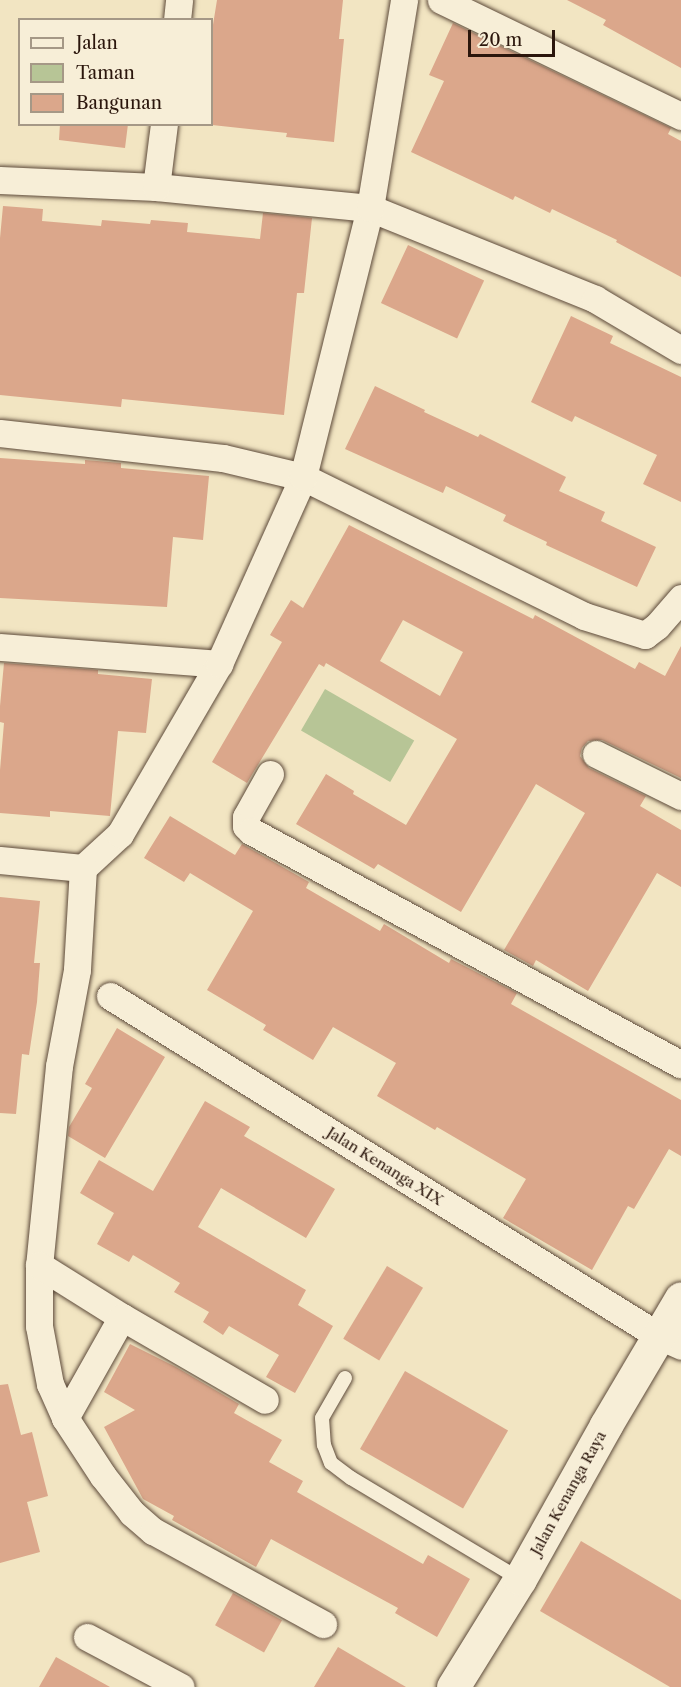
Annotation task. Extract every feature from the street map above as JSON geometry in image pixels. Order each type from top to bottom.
[{"type":"street","points":[[177,18],[180,0]]},
{"type":"street","points":[[323,1624],[153,1531],[132,1513],[103,1476],[65,1418],[50,1384],[39,1326],[39,1264],[58,1066],[77,970],[83,868],[120,834],[219,664],[303,477],[370,208],[404,0]]},
{"type":"street","points":[[441,0],[681,116]]},
{"type":"street","points":[[156,187],[164,126]]},
{"type":"street","points":[[0,180],[156,187],[370,208],[595,299],[681,350]]},
{"type":"street","points":[[0,433],[223,458],[303,477],[584,616],[645,634],[657,626],[681,598]]},
{"type":"street","points":[[0,647],[219,664]]},
{"type":"street","points":[[596,754],[681,796]]},
{"type":"street","points":[[270,774],[246,817],[246,826],[250,831],[681,1064]]},
{"type":"street","points":[[0,860],[83,868]]},
{"type":"street","name":"Jalan Kenanga XIX","points":[[110,996],[670,1341]]},
{"type":"street","points":[[39,1264],[122,1317],[266,1400]]},
{"type":"street","name":"Jalan Kenanga Raya","points":[[453,1687],[520,1579],[606,1425],[670,1341],[681,1298]]},
{"type":"street","points":[[65,1418],[122,1317]]},
{"type":"street","points":[[87,1637],[181,1687]]},
{"type":"lane","points":[[345,1378],[322,1418],[324,1445],[331,1463],[351,1478],[520,1579]]},
{"type":"green space","points":[[325,689],[414,740],[390,782],[301,731]]},
{"type":"building","points":[[217,0],[343,0],[339,39],[344,39],[334,142],[286,137],[287,133],[213,125],[213,25]]},
{"type":"building","points":[[567,0],[681,0],[681,68],[603,25],[606,20]]},
{"type":"building","points":[[453,23],[671,128],[668,134],[681,141],[681,277],[616,242],[617,240],[552,209],[550,213],[515,196],[513,200],[411,152],[444,81],[429,75]]},
{"type":"building","points":[[60,126],[128,126],[125,148],[59,140]]},
{"type":"building","points":[[3,206],[43,209],[42,221],[101,226],[102,220],[150,224],[151,220],[188,223],[187,232],[260,239],[263,213],[312,218],[304,293],[297,293],[284,415],[122,399],[121,407],[0,395],[0,238]]},
{"type":"building","points":[[408,245],[484,280],[457,339],[381,303]]},
{"type":"building","points":[[571,316],[613,336],[610,343],[681,377],[681,502],[643,484],[657,455],[575,416],[572,422],[531,402]]},
{"type":"building","points":[[375,386],[425,410],[424,412],[478,437],[480,434],[566,477],[559,491],[605,512],[601,521],[656,547],[637,587],[546,545],[547,542],[503,521],[506,515],[446,486],[443,493],[345,449]]},
{"type":"building","points":[[0,458],[85,464],[85,460],[121,463],[121,468],[209,476],[203,540],[173,537],[167,607],[0,598]]},
{"type":"building","points":[[349,525],[533,619],[535,615],[635,669],[639,662],[665,676],[681,646],[681,778],[602,740],[588,741],[582,748],[580,756],[589,768],[646,796],[640,806],[681,830],[681,887],[657,873],[588,991],[536,960],[533,966],[504,950],[585,813],[536,784],[461,912],[378,864],[374,869],[296,824],[326,774],[354,791],[353,794],[406,825],[457,739],[326,663],[324,667],[319,664],[247,783],[212,762],[282,642],[270,635],[291,600],[303,608]],"holes":[[[403,620],[463,652],[440,696],[380,661]]]},
{"type":"building","points":[[4,663],[98,670],[98,674],[152,679],[146,733],[118,731],[110,816],[50,811],[50,817],[0,813],[0,770],[4,723],[0,722],[0,706]]},
{"type":"building","points":[[170,816],[235,855],[242,844],[309,882],[306,888],[380,931],[384,924],[449,963],[451,959],[517,993],[511,1004],[681,1100],[681,1156],[669,1149],[634,1209],[628,1206],[592,1270],[503,1218],[526,1179],[437,1127],[435,1130],[377,1096],[396,1063],[333,1027],[313,1060],[263,1030],[266,1025],[207,990],[253,911],[190,873],[184,882],[144,858]]},
{"type":"building","points":[[0,897],[40,901],[34,963],[40,963],[37,1002],[29,1055],[22,1054],[16,1114],[0,1113]]},
{"type":"building","points":[[117,1028],[165,1057],[105,1158],[68,1136],[69,1127],[92,1088],[85,1084]]},
{"type":"building","points":[[205,1101],[250,1127],[244,1136],[335,1189],[306,1238],[221,1188],[198,1227],[306,1290],[298,1305],[333,1326],[295,1393],[266,1377],[279,1355],[229,1326],[223,1335],[203,1322],[209,1312],[174,1292],[180,1283],[133,1255],[129,1262],[97,1244],[114,1213],[80,1193],[99,1160],[153,1191]]},
{"type":"building","points":[[387,1266],[423,1288],[379,1360],[343,1339]]},
{"type":"building","points":[[130,1344],[176,1367],[239,1404],[234,1413],[282,1440],[269,1462],[303,1481],[297,1492],[423,1564],[428,1555],[470,1579],[437,1637],[395,1613],[398,1608],[271,1539],[256,1567],[172,1520],[174,1516],[143,1499],[104,1427],[135,1410],[104,1392]]},
{"type":"building","points":[[405,1371],[508,1430],[463,1508],[360,1449]]},
{"type":"building","points":[[8,1384],[21,1435],[32,1432],[48,1496],[27,1502],[40,1552],[0,1563],[0,1385]]},
{"type":"building","points":[[581,1541],[681,1600],[681,1687],[670,1687],[540,1611]]},
{"type":"building","points":[[233,1593],[282,1620],[264,1653],[215,1625]]},
{"type":"building","points":[[338,1647],[406,1687],[314,1687]]},
{"type":"building","points":[[56,1657],[110,1687],[39,1687]]}]
